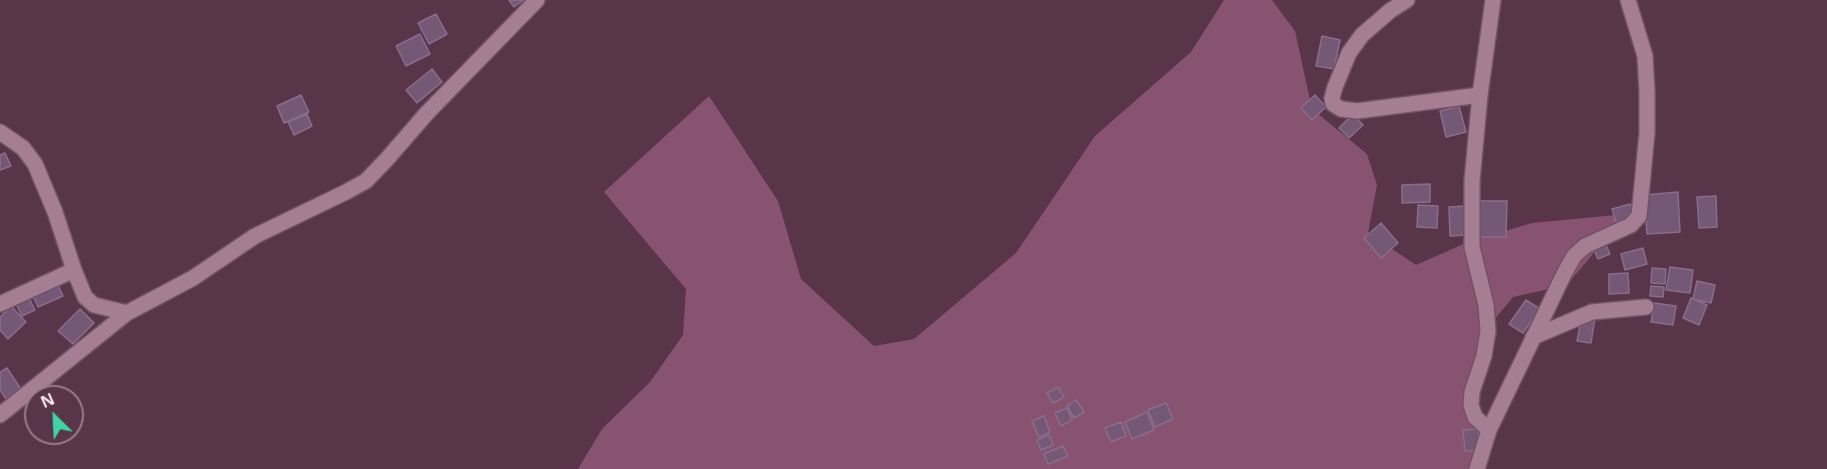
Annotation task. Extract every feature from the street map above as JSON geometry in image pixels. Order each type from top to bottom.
[{"type":"street","points":[[0,415],[127,314],[193,278],[255,236],[366,181],[441,97],[537,0]]},
{"type":"street","points":[[1407,0],[1368,29],[1349,53],[1335,87],[1333,104],[1341,109],[1358,111],[1480,95]]},
{"type":"street","points":[[1489,430],[1475,417],[1471,405],[1472,392],[1484,356],[1488,331],[1486,305],[1472,247],[1472,181],[1492,0]]},
{"type":"street","points":[[1477,469],[1489,430],[1574,256],[1585,246],[1631,225],[1640,213],[1647,133],[1647,82],[1644,56],[1628,0]]},
{"type":"street","points":[[0,132],[23,148],[35,164],[55,212],[85,297],[91,304],[127,314]]},
{"type":"street","points":[[0,304],[74,270]]},
{"type":"street","points":[[1533,337],[1592,312],[1646,307]]},
{"type":"shaded area","points":[[1224,0],[1272,0],[1295,31],[1312,109],[1367,154],[1377,185],[1368,233],[1416,265],[1468,242],[1532,223],[1626,214],[1567,285],[1513,297],[1483,333],[1468,411],[1485,457],[1485,469],[578,469],[602,429],[650,382],[683,335],[686,289],[604,192],[709,96],[778,201],[801,279],[874,346],[914,339],[1016,253],[1095,136],[1191,52]]},
{"type":"building","points":[[509,0],[524,0],[514,7]]},
{"type":"building","points":[[436,14],[447,34],[429,44],[418,23]]},
{"type":"building","points":[[420,34],[430,54],[406,66],[396,46]]},
{"type":"building","points":[[1322,36],[1340,40],[1334,69],[1316,66]]},
{"type":"building","points":[[432,69],[442,82],[417,103],[406,90]]},
{"type":"building","points":[[301,95],[309,112],[284,123],[277,106]]},
{"type":"building","points":[[1315,95],[1326,107],[1312,120],[1301,108]]},
{"type":"building","points":[[1459,106],[1466,132],[1446,137],[1440,111]]},
{"type":"building","points":[[307,114],[312,126],[294,135],[288,122]]},
{"type":"building","points":[[1353,114],[1363,125],[1349,138],[1339,128]]},
{"type":"building","points":[[5,153],[11,166],[0,170],[0,155]]},
{"type":"building","points":[[1430,184],[1430,202],[1402,203],[1402,185]]},
{"type":"building","points":[[1678,192],[1680,232],[1647,234],[1644,195]]},
{"type":"building","points":[[1716,196],[1717,227],[1699,228],[1697,197]]},
{"type":"building","points":[[1480,201],[1507,201],[1506,237],[1479,237]]},
{"type":"building","points":[[1630,204],[1634,217],[1616,222],[1612,209]]},
{"type":"building","points":[[1418,205],[1438,206],[1437,228],[1417,227]]},
{"type":"building","points":[[1465,206],[1467,235],[1450,236],[1449,207]]},
{"type":"building","points":[[1381,223],[1398,243],[1381,258],[1364,238]]},
{"type":"building","points":[[1606,245],[1610,254],[1598,259],[1594,250]]},
{"type":"building","points":[[1643,248],[1647,264],[1625,270],[1621,254]]},
{"type":"building","points":[[1670,267],[1693,270],[1690,293],[1666,290]]},
{"type":"building","points":[[1652,268],[1666,269],[1665,284],[1651,283]]},
{"type":"building","points":[[1628,273],[1629,293],[1609,294],[1609,274]]},
{"type":"building","points":[[56,281],[63,296],[38,307],[31,292]]},
{"type":"building","points":[[1697,281],[1715,285],[1711,303],[1693,299]]},
{"type":"building","points":[[1651,286],[1664,287],[1663,297],[1650,296]]},
{"type":"building","points":[[29,298],[35,310],[22,316],[16,304]]},
{"type":"building","points":[[1691,298],[1707,305],[1699,325],[1683,318]]},
{"type":"building","points":[[1526,300],[1540,309],[1523,333],[1509,324]]},
{"type":"building","points":[[1654,303],[1676,306],[1673,325],[1651,322]]},
{"type":"building","points":[[11,306],[26,322],[8,339],[0,330],[0,317]]},
{"type":"building","points":[[80,309],[94,323],[73,344],[58,331]]},
{"type":"building","points":[[1582,316],[1595,318],[1591,343],[1577,341]]},
{"type":"building","points":[[7,368],[21,389],[6,399],[0,390],[0,372]]},
{"type":"building","points":[[1058,387],[1064,397],[1053,403],[1047,393]]},
{"type":"building","points":[[1076,400],[1084,412],[1074,418],[1067,406]]},
{"type":"building","points":[[1166,403],[1173,419],[1155,427],[1148,410]]},
{"type":"building","points":[[1067,408],[1072,420],[1061,426],[1055,413]]},
{"type":"building","points":[[1147,412],[1154,430],[1132,439],[1125,422]]},
{"type":"building","points":[[1044,416],[1050,432],[1039,437],[1032,421]]},
{"type":"building","points":[[1121,422],[1126,436],[1111,442],[1105,428]]},
{"type":"building","points":[[1478,429],[1480,450],[1465,451],[1463,430]]},
{"type":"building","points":[[1049,435],[1053,445],[1041,450],[1037,440]]},
{"type":"building","points":[[1063,446],[1068,456],[1048,464],[1044,454]]}]
